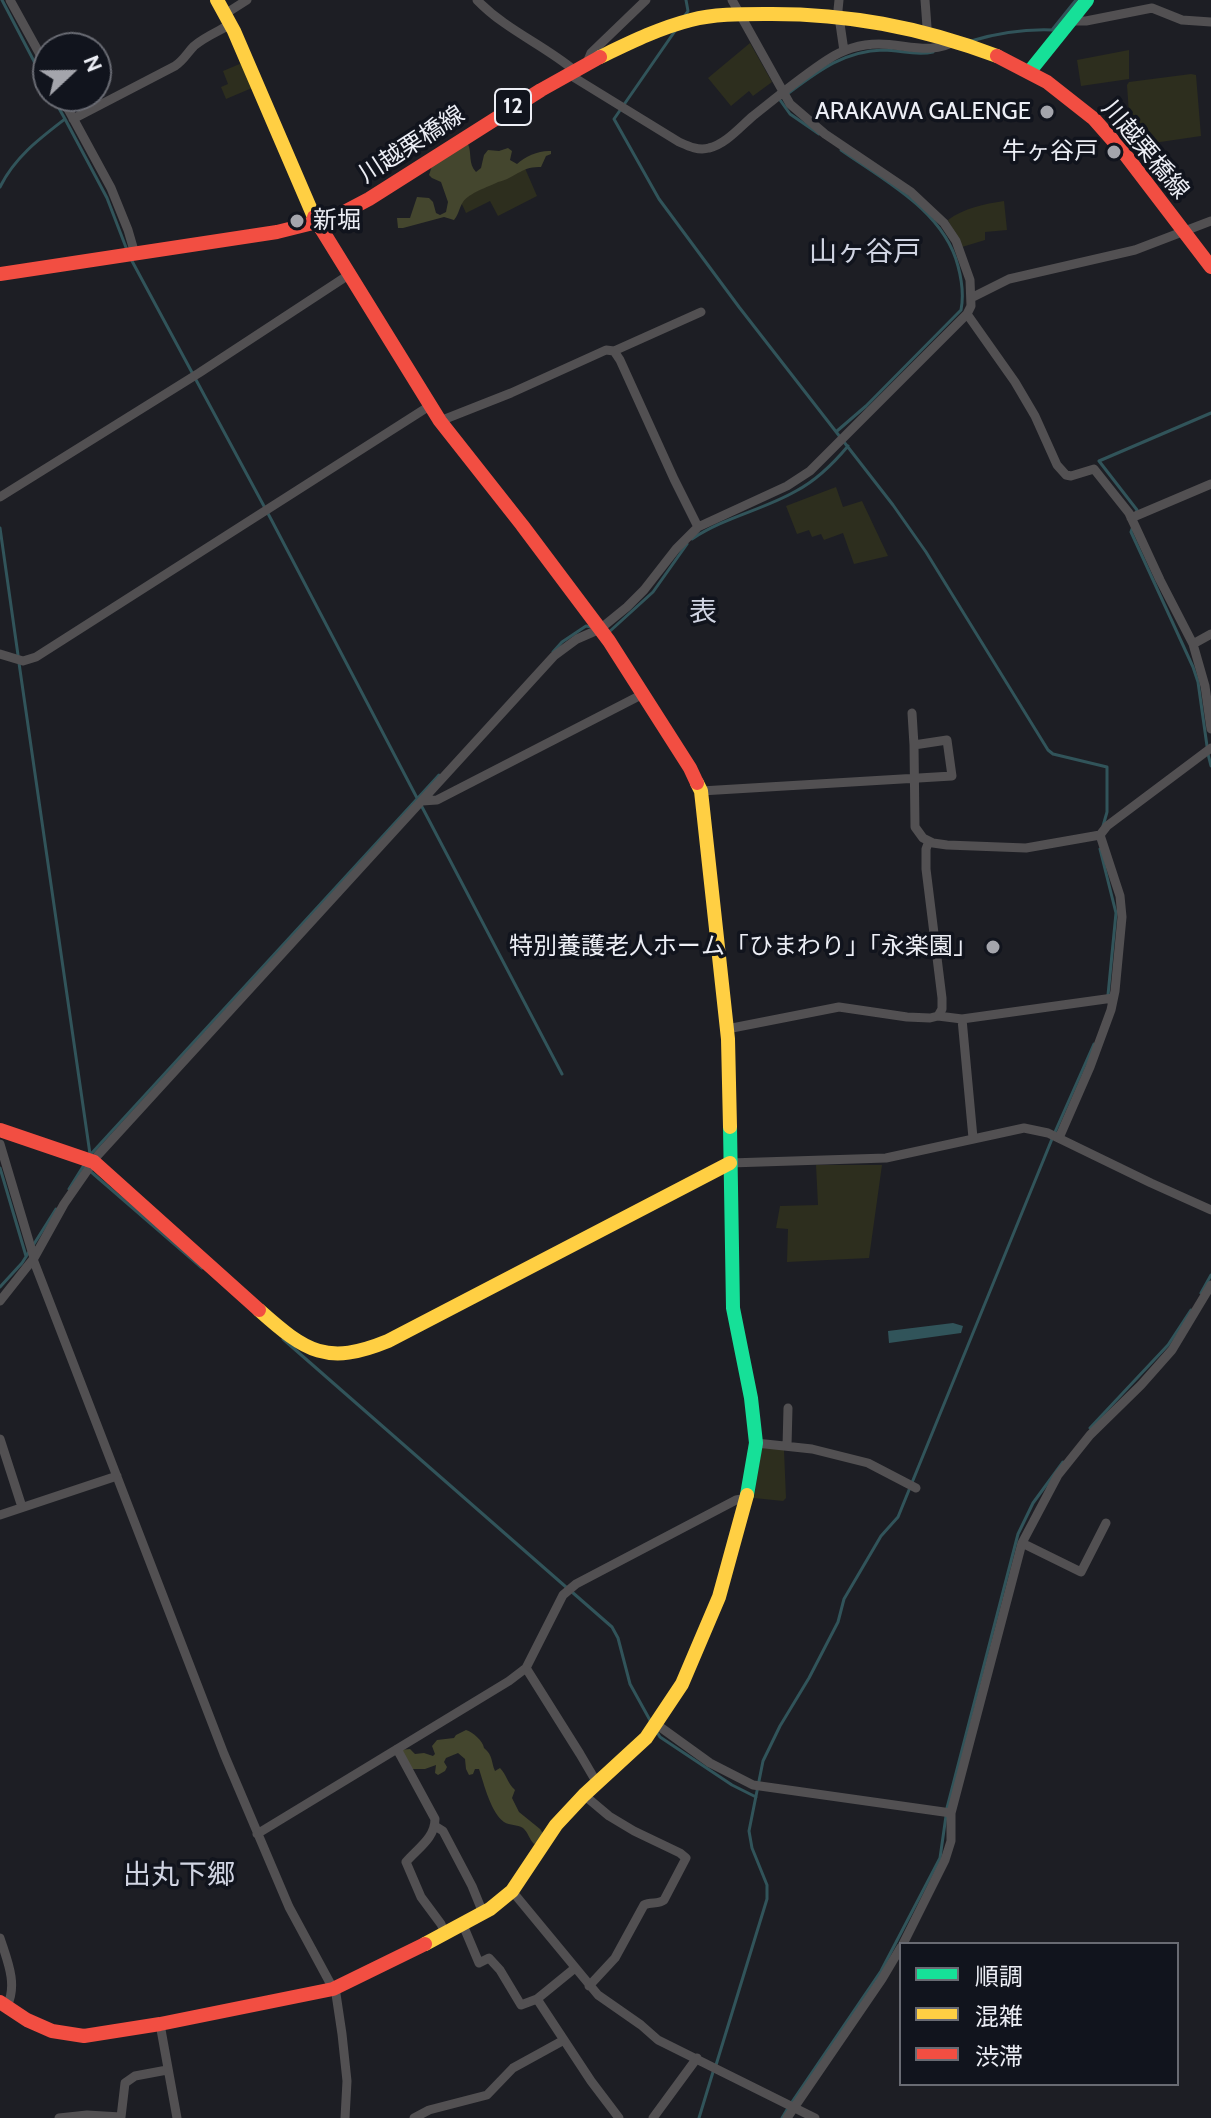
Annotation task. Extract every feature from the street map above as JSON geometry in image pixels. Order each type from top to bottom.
[{"type":"street","points":[[10,0],[32,40]]},
{"type":"street","points":[[0,1938],[12,1987],[11,1998],[3,2004],[27,2020],[52,2031],[84,2036],[333,1989],[483,1913],[512,1891],[556,1825],[640,1744],[682,1684],[719,1597],[747,1498],[756,1443],[751,1398],[733,1308],[727,1029],[701,791],[690,768],[600,629],[440,421],[317,224],[217,0]]},
{"type":"street","points":[[73,119],[184,60],[192,48],[247,0]]},
{"type":"street","points":[[477,0],[503,24],[577,70],[672,138],[701,149],[726,139],[782,92],[844,51],[861,45],[880,44],[935,48],[960,39]]},
{"type":"street","points":[[577,70],[646,0]]},
{"type":"street","points":[[925,0],[927,27]]},
{"type":"street","points":[[1030,71],[1087,0]]},
{"type":"street","points":[[0,1301],[33,1258],[98,1155],[554,656],[577,639],[600,629],[627,607],[698,527],[787,486],[810,471],[967,314],[971,306],[970,280],[956,241],[944,223],[911,192],[825,134],[790,104],[735,5]]},
{"type":"street","name":"川越栗橋線","points":[[0,274],[263,235],[317,224],[339,216],[476,129],[577,70],[654,32],[735,5],[762,8],[838,5],[927,27],[1030,71],[1071,98],[1105,129],[1211,267]]},
{"type":"street","points":[[838,5],[844,51]]},
{"type":"street","points":[[1069,21],[1086,21],[1152,8],[1182,20],[1211,22]]},
{"type":"street","points":[[69,112],[111,188],[135,254]]},
{"type":"street","points":[[971,298],[1009,279],[1135,250],[1211,221]]},
{"type":"street","points":[[0,497],[350,274]]},
{"type":"street","points":[[440,421],[606,350],[614,351],[701,312]]},
{"type":"street","points":[[967,314],[1015,382],[1035,416],[1057,465],[1071,476],[1094,469],[1131,518],[1193,644],[1205,686],[1211,729]]},
{"type":"street","points":[[614,351],[698,527]]},
{"type":"street","points":[[0,654],[23,661],[36,657],[431,405]]},
{"type":"street","points":[[1131,518],[1211,484]]},
{"type":"street","points":[[1193,644],[1211,634]]},
{"type":"street","points":[[422,801],[437,800],[643,694]]},
{"type":"street","points":[[912,713],[915,827],[923,838],[947,845],[1026,848],[1100,835],[1107,826],[1211,748]]},
{"type":"street","points":[[701,791],[952,776],[947,740],[914,745]]},
{"type":"street","points":[[1059,1138],[1090,1067],[1113,998],[1122,917],[1120,896],[1100,835]]},
{"type":"street","points":[[929,841],[926,869],[942,998],[938,1016]]},
{"type":"street","points":[[727,1029],[839,1007],[907,1017],[962,1019],[1113,998]]},
{"type":"street","points":[[962,1019],[973,1138]]},
{"type":"street","points":[[0,1130],[94,1162],[279,1328],[313,1351],[335,1355],[363,1352],[388,1341],[730,1163],[886,1158],[1024,1128],[1059,1138],[1211,1210]]},
{"type":"street","points":[[0,1144],[33,1258],[224,1754],[289,1907],[336,1994],[347,2081],[345,2118]]},
{"type":"street","points":[[904,1942],[945,1860],[951,1841],[951,1813],[1022,1543],[1058,1475],[1090,1435],[1172,1350],[1211,1285]]},
{"type":"street","points":[[787,1446],[788,1408]]},
{"type":"street","points":[[0,1439],[22,1507]]},
{"type":"street","points":[[756,1443],[787,1446],[868,1463],[916,1488]]},
{"type":"street","points":[[0,1515],[117,1476]]},
{"type":"street","points":[[257,1834],[526,1668],[563,1595],[576,1584],[736,1500],[747,1498]]},
{"type":"street","points":[[1022,1543],[1081,1572],[1106,1523]]},
{"type":"street","points":[[526,1668],[597,1783]]},
{"type":"street","points":[[656,1724],[710,1763],[753,1785],[951,1813]]},
{"type":"street","points":[[397,1749],[435,1819],[429,1838],[406,1862],[421,1897],[445,1933]]},
{"type":"street","points":[[584,1795],[609,1816],[686,1858],[664,1900],[644,1905],[615,1958],[589,1986]]},
{"type":"street","points":[[435,1826],[443,1831],[483,1913]]},
{"type":"street","points":[[512,1891],[589,1986],[658,2040],[815,2118]]},
{"type":"street","points":[[463,1925],[479,1963],[489,1958],[521,2005],[537,1999],[575,1968]]},
{"type":"street","points":[[787,2118],[791,2106],[899,1951]]},
{"type":"street","points":[[537,1999],[619,2118]]},
{"type":"street","points":[[160,2024],[177,2118]]},
{"type":"street","points":[[414,2118],[429,2110],[487,2095],[513,2068],[564,2040]]},
{"type":"street","points":[[653,2118],[697,2058]]},
{"type":"street","points":[[59,2118],[87,2115],[121,2117],[125,2083],[135,2076],[167,2070]]},
{"type":"green space","points":[[750,43],[772,82],[753,96],[749,91],[731,106],[708,78]]},
{"type":"green space","points":[[1129,50],[1129,79],[1081,86],[1077,60]]},
{"type":"green space","points":[[242,63],[252,88],[226,99],[221,87],[228,84],[223,71]]},
{"type":"green space","points":[[1196,75],[1201,136],[1133,146],[1129,82]]},
{"type":"green space","points":[[464,142],[468,144],[476,172],[481,168],[488,150],[508,148],[512,151],[510,160],[517,164],[538,153],[551,151],[551,154],[546,156],[541,167],[523,170],[470,196],[463,202],[454,220],[444,217],[398,228],[397,218],[410,218],[417,197],[429,198],[436,213],[446,212],[448,202],[441,182],[429,175],[432,166]]},
{"type":"green space","points":[[524,166],[537,196],[498,216],[490,201],[466,213],[460,200]]},
{"type":"green space","points":[[1004,201],[1007,230],[985,232],[985,240],[962,247],[948,220],[967,210]]},
{"type":"green space","points":[[836,487],[843,507],[862,501],[888,556],[854,564],[843,533],[824,540],[821,534],[812,537],[809,530],[797,534],[786,506]]},
{"type":"green space","points":[[816,1165],[882,1165],[869,1258],[787,1262],[788,1229],[776,1228],[780,1206],[818,1205]]},
{"type":"green space","points":[[762,1446],[784,1450],[786,1498],[783,1501],[754,1498]]},
{"type":"green space","points":[[466,1730],[480,1740],[495,1771],[500,1768],[504,1773],[515,1790],[512,1798],[519,1812],[544,1835],[539,1842],[534,1844],[523,1828],[499,1818],[488,1798],[479,1769],[469,1775],[465,1759],[458,1753],[446,1758],[444,1762],[447,1767],[438,1775],[435,1773],[436,1765],[410,1769],[399,1750],[410,1749],[415,1754],[433,1756],[432,1746],[437,1740],[454,1738]]},
{"type":"water","points":[[953,1323],[963,1326],[961,1333],[889,1343],[888,1331]]},
{"type":"waterway","points":[[2,0],[32,57]]},
{"type":"waterway","points":[[683,18],[688,11],[686,0]]},
{"type":"waterway","points":[[971,41],[1011,32],[1052,30],[1076,0]]},
{"type":"waterway","points":[[675,31],[614,119],[659,199],[926,552],[1048,750],[1053,754],[1107,767],[1107,812],[1103,826]]},
{"type":"waterway","points":[[786,95],[820,71],[855,54],[883,50],[933,52]]},
{"type":"waterway","points":[[780,100],[790,114],[819,134]]},
{"type":"waterway","points":[[0,187],[20,158],[65,119],[61,112]]},
{"type":"waterway","points":[[65,119],[107,198],[127,250]]},
{"type":"waterway","points":[[837,431],[961,310],[962,299],[958,266],[951,246],[940,229],[911,199],[841,150]]},
{"type":"waterway","points":[[132,261],[417,798]]},
{"type":"waterway","points":[[1136,514],[1137,510],[1099,461],[1211,413]]},
{"type":"waterway","points":[[692,539],[804,487],[848,446]]},
{"type":"waterway","points":[[0,528],[18,655]]},
{"type":"waterway","points":[[1132,529],[1193,667],[1207,746]]},
{"type":"waterway","points":[[607,631],[653,592],[687,544]]},
{"type":"waterway","points":[[553,652],[586,626],[592,627]]},
{"type":"waterway","points":[[19,663],[90,1154]]},
{"type":"waterway","points":[[1208,754],[1211,766]]},
{"type":"waterway","points":[[90,1155],[439,775]]},
{"type":"waterway","points":[[421,805],[562,1074]]},
{"type":"waterway","points":[[1100,849],[1116,913],[1108,995]]},
{"type":"waterway","points":[[1055,1132],[1094,1044]]},
{"type":"waterway","points":[[716,2065],[767,1899],[767,1885],[752,1848],[749,1831],[763,1761],[838,1622],[844,1599],[881,1536],[898,1517],[1052,1139]]},
{"type":"waterway","points":[[69,1189],[84,1165]]},
{"type":"waterway","points":[[0,1168],[26,1256]]},
{"type":"waterway","points":[[90,1171],[202,1268]]},
{"type":"waterway","points":[[0,1287],[22,1263],[56,1209]]},
{"type":"waterway","points":[[1201,1293],[1211,1275]]},
{"type":"waterway","points":[[1090,1428],[1168,1345],[1191,1310]]},
{"type":"waterway","points":[[283,1339],[566,1587]]},
{"type":"waterway","points":[[947,1808],[1018,1534],[1033,1503],[1063,1462]]},
{"type":"waterway","points":[[572,1592],[612,1627],[618,1638],[630,1684],[651,1722]]},
{"type":"waterway","points":[[657,1732],[732,1785],[756,1797]]},
{"type":"waterway","points":[[792,2102],[881,1971],[940,1858],[946,1816]]},
{"type":"waterway","points":[[699,2118],[713,2072]]},
{"type":"waterway","points":[[782,2118],[788,2108]]},
{"type":"traffic: fast","points":[[1030,71],[1087,0]]},
{"type":"traffic: fast","points":[[730,1127],[733,1308],[751,1398],[756,1443],[747,1495]]},
{"type":"traffic: slow","points":[[217,0],[234,31],[314,217]]},
{"type":"traffic: slow","points":[[600,57],[691,20],[717,15],[755,14],[824,16],[882,24],[940,37],[997,56]]},
{"type":"traffic: slow","points":[[697,783],[701,791],[728,1039],[730,1127]]},
{"type":"traffic: slow","points":[[259,1310],[290,1336],[318,1351],[349,1353],[367,1349],[388,1341],[730,1163]]},
{"type":"traffic: slow","points":[[425,1944],[490,1909],[512,1891],[556,1825],[646,1738],[682,1684],[719,1597],[747,1495]]},
{"type":"traffic: jam","points":[[997,56],[1047,82],[1094,119],[1124,153],[1211,267]]},
{"type":"traffic: jam","points":[[0,274],[277,232],[333,218],[600,57]]},
{"type":"traffic: jam","points":[[314,217],[440,421],[609,641],[697,783]]},
{"type":"traffic: jam","points":[[0,1130],[94,1162],[259,1310]]},
{"type":"traffic: jam","points":[[0,2002],[27,2020],[52,2031],[84,2036],[333,1989],[425,1944]]},
{"type":"place","name":"ARAKAWA GALENGE","points":[[1047,112]]},
{"type":"place","name":"牛ヶ谷戸","points":[[1114,152]]},
{"type":"place","name":"新堀","points":[[297,221]]},
{"type":"place","name":"特別養護老人ホーム「ひまわり」「永楽園」","points":[[993,947]]},
{"type":"district","name":"山ヶ谷戸","points":[[865,253]]},
{"type":"district","name":"表","points":[[703,613]]},
{"type":"district","name":"出丸下郷","points":[[179,1876]]}]
